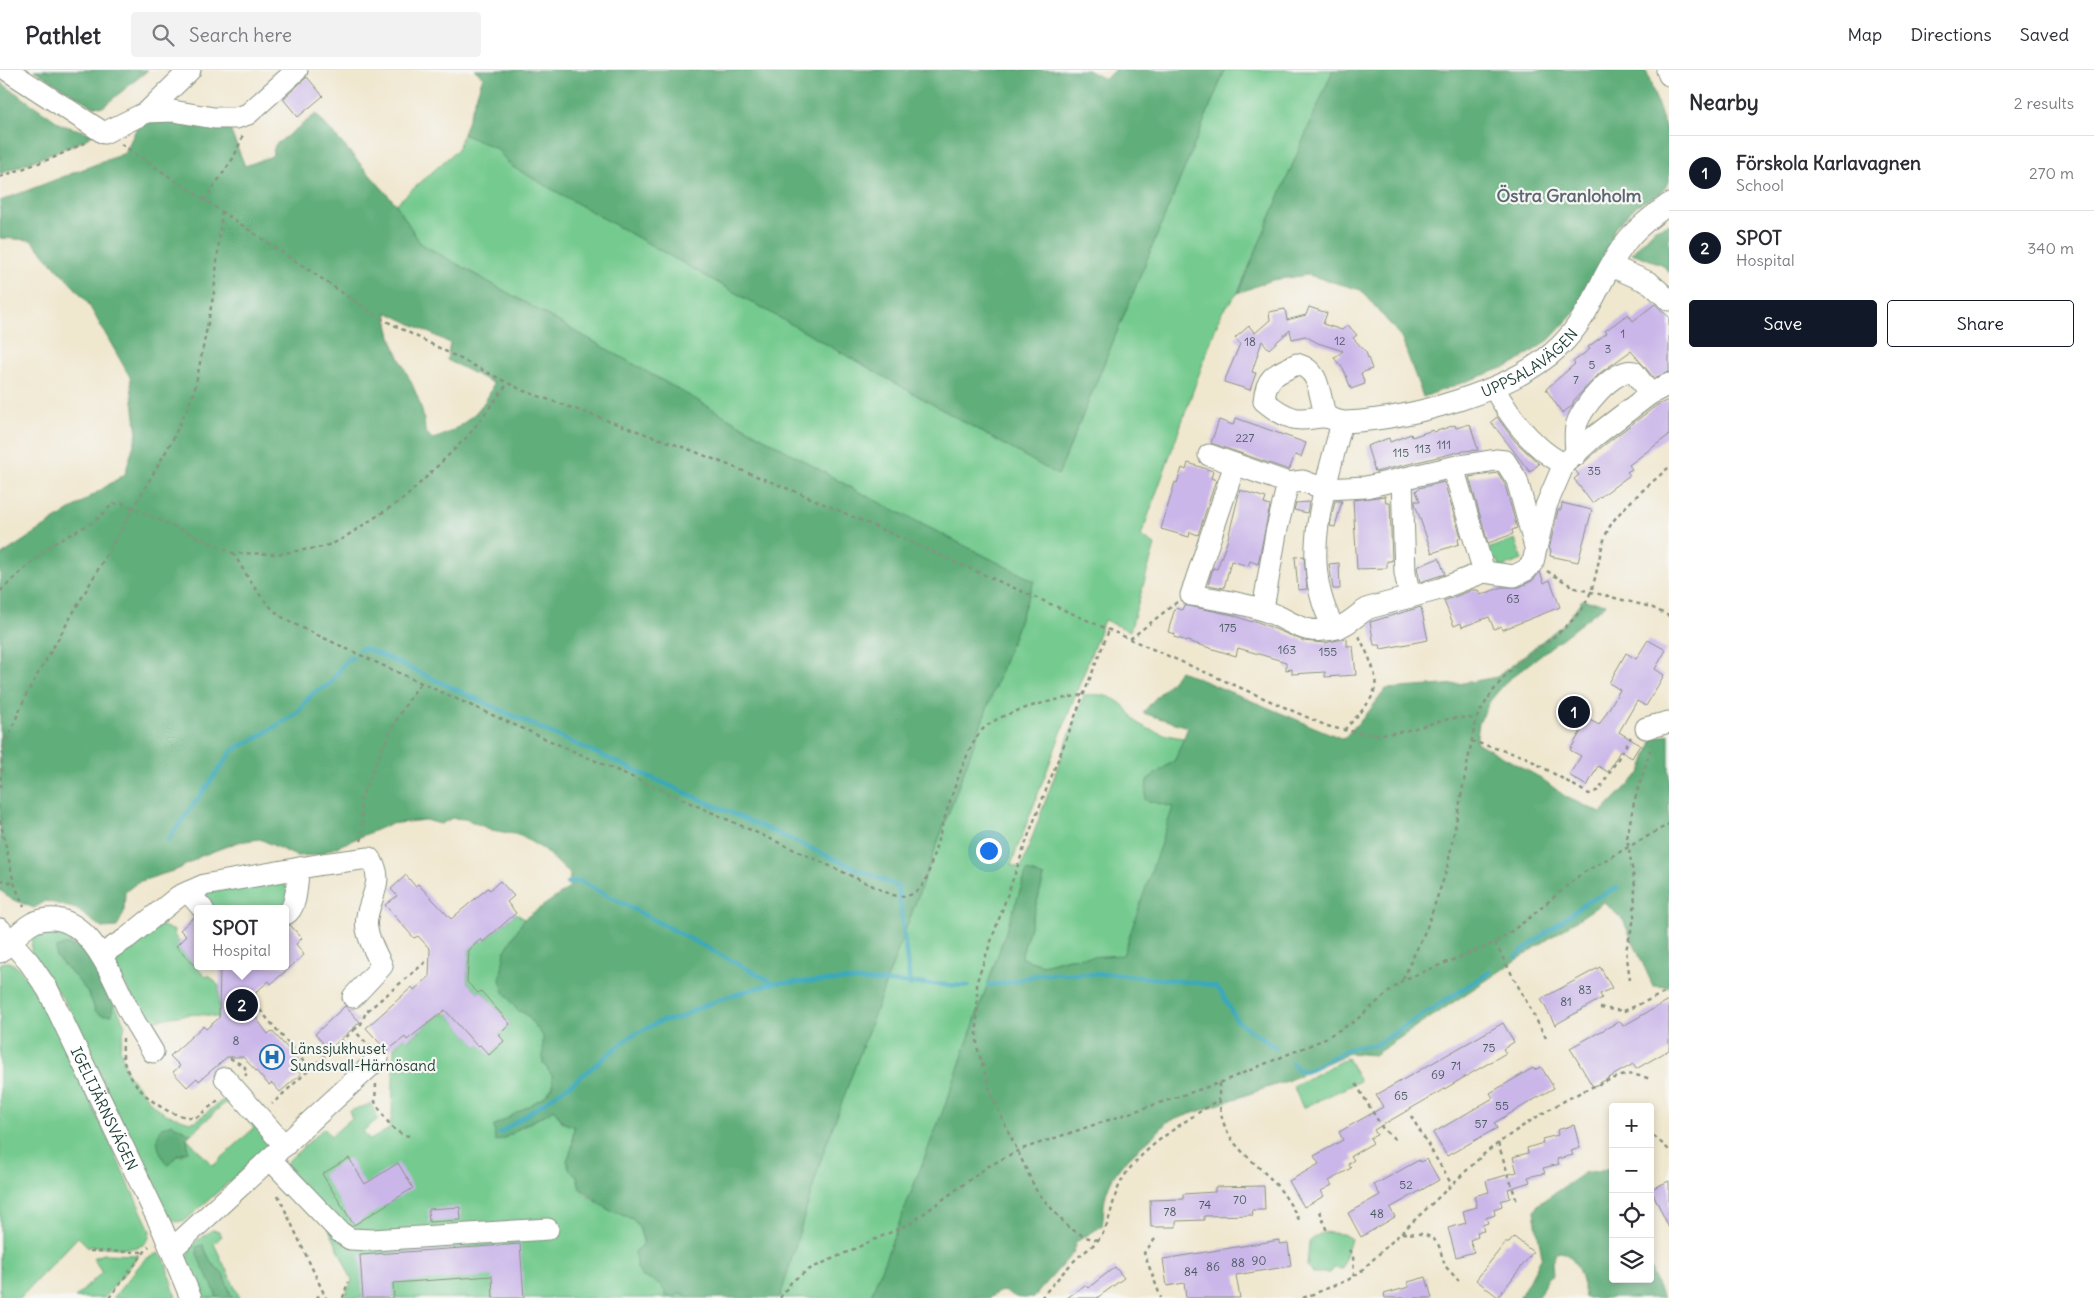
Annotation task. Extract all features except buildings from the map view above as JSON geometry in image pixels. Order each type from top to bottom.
[{"type":"street","points":[[7,70],[104,133],[147,112],[190,70]]},
{"type":"street","points":[[147,112],[173,111],[214,118],[236,118],[248,114],[297,70]]},
{"type":"street","points":[[1667,70],[1669,75]]},
{"type":"street","name":"UPPSALAVÄGEN","points":[[1325,489],[1334,420],[1379,420],[1410,413],[1494,388],[1527,370],[1559,347],[1587,314],[1611,266],[1628,239],[1647,220],[1669,204]]},
{"type":"street","points":[[1611,266],[1650,283],[1669,300]]},
{"type":"street","points":[[1570,460],[1575,428],[1580,414],[1590,400],[1621,373],[1634,372],[1650,394]]},
{"type":"street","points":[[1235,464],[1191,594],[1263,609],[1294,626],[1315,630],[1343,625],[1369,608],[1440,589],[1484,572],[1514,576],[1526,570],[1535,557],[1552,489],[1570,460],[1595,436],[1650,394],[1669,384]]},
{"type":"street","points":[[1494,388],[1505,407],[1538,447],[1570,460]]},
{"type":"street","points":[[1209,455],[1288,483],[1303,481],[1325,489],[1350,489],[1453,467],[1496,460],[1505,461],[1512,469],[1521,491],[1535,557]]},
{"type":"street","points":[[1453,467],[1484,572]]},
{"type":"street","points":[[1402,479],[1405,573],[1410,597]]},
{"type":"street","points":[[1263,609],[1274,543],[1288,483]]},
{"type":"street","points":[[1325,489],[1317,519],[1315,574],[1325,612],[1343,625]]},
{"type":"street","points":[[1521,491],[1552,489]]},
{"type":"street","points":[[1646,728],[1669,722]]},
{"type":"street","points":[[102,954],[127,938],[163,908],[188,892],[204,885],[351,859],[369,858],[376,866],[378,876],[366,928],[382,966],[353,997]]},
{"type":"street","points":[[289,912],[295,902],[298,868]]},
{"type":"street","points":[[188,892],[199,905]]},
{"type":"street","points":[[4,941],[31,925],[49,920],[70,925],[95,944],[102,954],[134,1020],[153,1052]]},
{"type":"street","name":"IGELTJÄRNSVÄGEN","points":[[4,941],[29,962],[48,990],[172,1249],[191,1298]]},
{"type":"street","points":[[172,1249],[277,1152],[375,1054]]},
{"type":"street","points":[[229,1082],[277,1152],[340,1232],[350,1239],[372,1240],[548,1229]]},
{"type":"path","points":[[204,201],[234,157],[244,135],[248,114]]},
{"type":"path","points":[[0,177],[56,157],[104,133],[380,318],[508,383],[799,493],[1327,726],[1360,734],[1377,734],[1403,731],[1449,718],[1464,717],[1476,719]]},
{"type":"path","points":[[0,788],[3,749],[27,693],[172,441],[194,394],[214,292],[222,212]]},
{"type":"path","points":[[0,591],[35,558],[51,546],[95,521],[113,504],[122,503],[233,553],[277,554],[323,547],[339,541],[406,497],[429,476],[468,436],[508,383]]},
{"type":"path","points":[[1403,980],[1427,927],[1447,869],[1476,719],[1498,685],[1511,671],[1567,625],[1582,609],[1591,591],[1608,530],[1628,506],[1669,467]]},
{"type":"path","points":[[233,553],[259,593],[277,615],[420,684],[807,855],[892,895],[904,897],[914,895],[926,880],[970,749],[983,729],[992,722],[1030,707],[1052,700],[1084,695]]},
{"type":"path","points":[[1535,557],[1575,588],[1650,607],[1669,616]]},
{"type":"path","points":[[1130,639],[1174,604],[1191,594]]},
{"type":"path","points":[[1343,625],[1374,668],[1376,680],[1374,696],[1344,730]]},
{"type":"path","points":[[1098,1240],[1085,1237],[1068,1227],[1037,1192],[994,1099],[977,1047],[977,981],[1030,831],[1109,630]]},
{"type":"path","points":[[351,859],[365,831],[360,800],[380,750],[390,736],[403,705],[420,684]]},
{"type":"path","points":[[1471,741],[1525,757],[1589,794],[1599,790],[1606,780],[1633,731],[1646,728],[1650,751],[1634,802],[1627,838],[1635,886],[1634,919],[1626,950],[1630,980]]},
{"type":"path","points":[[0,820],[14,883],[31,925]]},
{"type":"path","points":[[780,1298],[792,1281],[810,1269],[911,1223],[988,1168],[1019,1150],[1219,1083],[1320,1041],[1355,1021],[1403,980],[1495,943],[1528,919],[1580,874],[1669,824]]},
{"type":"path","points":[[0,880],[14,883]]},
{"type":"path","points":[[1495,943],[1546,1038]]},
{"type":"path","points":[[269,1107],[361,1024],[366,1012],[428,960]]},
{"type":"path","points":[[1600,1008],[1624,1011],[1669,991]]},
{"type":"path","points":[[260,1010],[310,1068]]},
{"type":"path","points":[[134,1020],[125,1030],[124,1060],[132,1077],[158,1106],[180,1116],[197,1117],[229,1082]]},
{"type":"path","points":[[354,1030],[375,1054],[375,1102],[395,1131],[400,1135],[412,1136]]},
{"type":"path","points":[[1304,1298],[1354,1276],[1498,1143],[1575,1095],[1627,1074],[1651,1078]]},
{"type":"path","points":[[1219,1083],[1219,1099],[1226,1131],[1232,1142],[1271,1179],[1287,1198],[1302,1223]]},
{"type":"path","points":[[1356,1084],[1383,1128],[1396,1140]]},
{"type":"path","points":[[1041,1298],[1060,1274],[1098,1240],[1107,1224],[1111,1205],[1120,1182],[1132,1167],[1145,1153],[1219,1099]]},
{"type":"path","points":[[1411,1116],[1452,1185]]},
{"type":"path","points":[[1654,1136],[1669,1150]]},
{"type":"path","points":[[1498,1143],[1517,1202]]},
{"type":"path","points":[[276,1191],[326,1298]]},
{"type":"path","points":[[1320,1211],[1327,1232]]},
{"type":"path","points":[[109,1298],[162,1228]]},
{"type":"path","points":[[1402,1233],[1423,1234],[1433,1238],[1439,1246],[1445,1266],[1459,1281]]},
{"type":"path","points":[[1155,1239],[1144,1253],[1161,1298]]},
{"type":"path","points":[[1349,1250],[1353,1255],[1354,1276]]},
{"type":"path","points":[[90,1251],[145,1252]]},
{"type":"path","points":[[343,1298],[348,1282]]},
{"type":"path","points":[[316,1298],[324,1292]]},
{"type":"green space","points":[[34,70],[148,70],[103,107],[92,106]]},
{"type":"green space","points":[[475,70],[1087,70],[1105,79],[1114,70],[1225,70],[1058,475],[511,166],[497,149],[463,134],[483,77]]},
{"type":"green space","points":[[1225,70],[1333,70],[1238,293],[1221,313],[1141,536],[1155,545],[1130,631],[1104,620],[1011,865],[1021,868],[1084,695],[1101,695],[1112,698],[1127,709],[1139,724],[1161,733],[1184,738],[1175,760],[1147,780],[1174,807],[1123,956],[1069,958],[1043,965],[1021,958],[1044,877],[1027,871],[949,1095],[870,1298],[780,1298],[822,1156],[1034,581],[857,491],[420,243],[396,204],[457,150],[463,134],[497,149],[511,166],[1058,475]]},
{"type":"green space","points":[[1333,70],[1646,70],[1669,138],[1669,182],[1661,193],[1637,205],[1614,229],[1611,244],[1600,270],[1576,311],[1549,340],[1514,364],[1423,397],[1401,337],[1361,290],[1308,275],[1272,280],[1238,293]]},
{"type":"green space","points":[[0,82],[62,125],[94,134],[83,141],[0,174]]},
{"type":"green space","points":[[316,114],[396,204],[420,243],[857,491],[1034,581],[822,1156],[780,1298],[691,1298],[681,1293],[673,1297],[666,1296],[663,1288],[657,1283],[642,1277],[636,1266],[635,1252],[644,1242],[639,1227],[633,1219],[609,1210],[580,1188],[577,1176],[570,1170],[567,1161],[572,1148],[574,1126],[564,1123],[554,1109],[525,1124],[504,1138],[495,1141],[494,1126],[544,1097],[553,1087],[552,1075],[543,1063],[543,1036],[526,1014],[517,1010],[504,992],[500,980],[505,951],[524,919],[569,888],[570,874],[543,849],[519,835],[492,830],[465,819],[452,818],[441,824],[425,820],[390,824],[318,855],[296,856],[260,839],[238,842],[201,856],[179,869],[138,882],[125,892],[124,912],[117,927],[102,928],[76,909],[46,901],[34,908],[11,899],[0,890],[0,556],[125,474],[137,434],[130,377],[86,300],[31,240],[0,238],[0,201],[125,153],[138,125],[152,117],[229,127],[245,166],[272,156],[275,145]],"holes":[[[387,312],[450,343],[447,360],[493,383],[485,401],[470,418],[451,432],[432,439],[425,431],[419,400],[393,343]]]},
{"type":"green space","points":[[1669,224],[1669,273],[1663,265],[1632,253],[1655,229]]},
{"type":"green space","points":[[1515,539],[1522,560],[1501,568],[1497,560],[1487,563],[1482,551]]},
{"type":"green space","points":[[1582,600],[1606,604],[1507,681],[1490,701],[1479,723],[1476,742],[1541,778],[1566,797],[1601,813],[1641,772],[1653,739],[1669,734],[1669,987],[1653,986],[1623,920],[1604,902],[1374,1055],[1349,1053],[1287,1081],[1167,1122],[1130,1156],[1115,1175],[1105,1199],[1102,1226],[1076,1242],[1073,1253],[1033,1298],[1016,1297],[1002,1292],[989,1298],[870,1298],[949,1095],[1027,871],[1044,877],[1021,958],[1043,965],[1069,958],[1123,955],[1173,807],[1145,800],[1147,780],[1175,760],[1188,727],[1143,713],[1180,671],[1343,739],[1366,715],[1386,689],[1458,684],[1497,677],[1565,623]]},
{"type":"green space","points":[[292,880],[287,905],[206,905],[198,893]]},
{"type":"green space","points":[[516,913],[524,919],[505,951],[516,1009],[526,1014],[544,1036],[543,1062],[552,1075],[553,1087],[544,1097],[494,1126],[510,1135],[554,1109],[563,1123],[574,1126],[572,1148],[567,1161],[570,1170],[577,1176],[580,1188],[585,1194],[609,1210],[633,1219],[639,1227],[653,1278],[673,1297],[681,1293],[691,1298],[344,1298],[352,1280],[320,1209],[288,1170],[287,1162],[324,1128],[331,1136],[352,1118],[349,1111],[371,1104],[378,1119],[363,1131],[370,1140],[389,1129],[392,1115],[394,1047],[405,1037],[408,1040],[440,1014],[449,1014],[477,1046],[480,1045],[489,1054],[504,1042],[499,1035],[510,1024],[481,991],[478,993],[467,982],[469,950],[481,939],[484,941]]},
{"type":"green space","points":[[155,923],[175,931],[174,935],[180,943],[176,946],[194,965],[194,970],[199,970],[206,977],[209,975],[219,986],[219,1018],[192,1014],[148,1022],[144,1019],[111,958]]},
{"type":"green space","points":[[51,925],[86,944],[125,1025],[120,1048],[127,1073],[154,1106],[166,1114],[190,1122],[196,1121],[228,1096],[237,1102],[235,1107],[228,1100],[191,1134],[172,1125],[168,1165],[177,1155],[182,1155],[188,1144],[187,1138],[213,1166],[254,1128],[248,1121],[253,1120],[272,1144],[186,1220],[177,1222],[165,1216],[69,1008],[31,951],[32,935]],"holes":[[[65,945],[76,945],[98,976],[99,984],[108,995],[95,1011],[85,988],[56,957],[57,948]]]},
{"type":"green space","points":[[65,945],[84,949],[94,962],[99,984],[113,1005],[112,1015],[102,1015],[95,1011],[85,988],[56,956],[56,948]]},
{"type":"green space","points":[[8,962],[20,970],[26,977],[50,1015],[150,1230],[148,1239],[143,1245],[135,1248],[88,1247],[78,1237],[20,1298],[0,1298],[0,963]]},
{"type":"green space","points":[[1347,1058],[1360,1081],[1303,1108],[1293,1086]]},
{"type":"green space","points":[[172,1124],[191,1134],[187,1138],[188,1151],[177,1155],[168,1166],[158,1147],[158,1137],[162,1127]]},
{"type":"green space","points":[[1609,1169],[1609,1283],[1654,1283],[1654,1277],[1663,1298],[1585,1298],[1583,1285],[1576,1266],[1562,1252],[1556,1253],[1552,1261],[1553,1276],[1547,1278],[1538,1298],[1519,1298],[1542,1257],[1534,1212],[1538,1204],[1584,1173]]},
{"type":"green space","points":[[212,1230],[219,1231],[222,1236],[214,1244],[240,1298],[232,1298],[223,1273],[212,1264],[203,1245],[196,1247],[197,1254],[217,1298],[198,1298],[186,1258],[193,1244]]},
{"type":"green space","points":[[1322,1232],[1343,1234],[1351,1239],[1342,1269],[1334,1268],[1330,1273],[1313,1273],[1307,1266],[1309,1242]]},
{"type":"green space","points":[[203,1245],[212,1264],[223,1273],[232,1298],[217,1298],[197,1254],[196,1247]]},
{"type":"green space","points":[[158,1253],[164,1258],[176,1298],[113,1298],[144,1260]]},
{"type":"green space","points":[[104,1254],[139,1255],[104,1298],[75,1298],[102,1272],[93,1258]]},
{"type":"waterway","points":[[359,650],[364,648],[379,654],[533,725],[898,887],[910,985]]},
{"type":"waterway","points":[[168,840],[233,750],[296,714],[313,693],[330,684],[345,662],[353,657]]},
{"type":"waterway","points":[[567,883],[580,881],[774,983]]},
{"type":"waterway","points":[[1516,956],[1587,902],[1617,888]]},
{"type":"waterway","points":[[1292,1063],[1298,1070],[1307,1071],[1352,1047],[1376,1045],[1490,972]]},
{"type":"waterway","points":[[989,985],[1012,982],[1039,974],[1110,974],[1199,983],[1216,987],[1222,993],[1237,1021],[1276,1048]]},
{"type":"waterway","points":[[500,1133],[573,1083],[631,1036],[661,1021],[680,1018],[698,1008],[727,997],[774,983],[847,980],[969,986]]},
{"type":"place","name":"Förskola Karlavagnen","points":[[1574,712]]},
{"type":"place","name":"SPOT","points":[[242,1005]]},
{"type":"place","name":"Länssjukhuset Sundsvall-Härnösand","points":[[272,1057]]},
{"type":"district","name":"Östra Granloholm","points":[[1569,195]]}]
